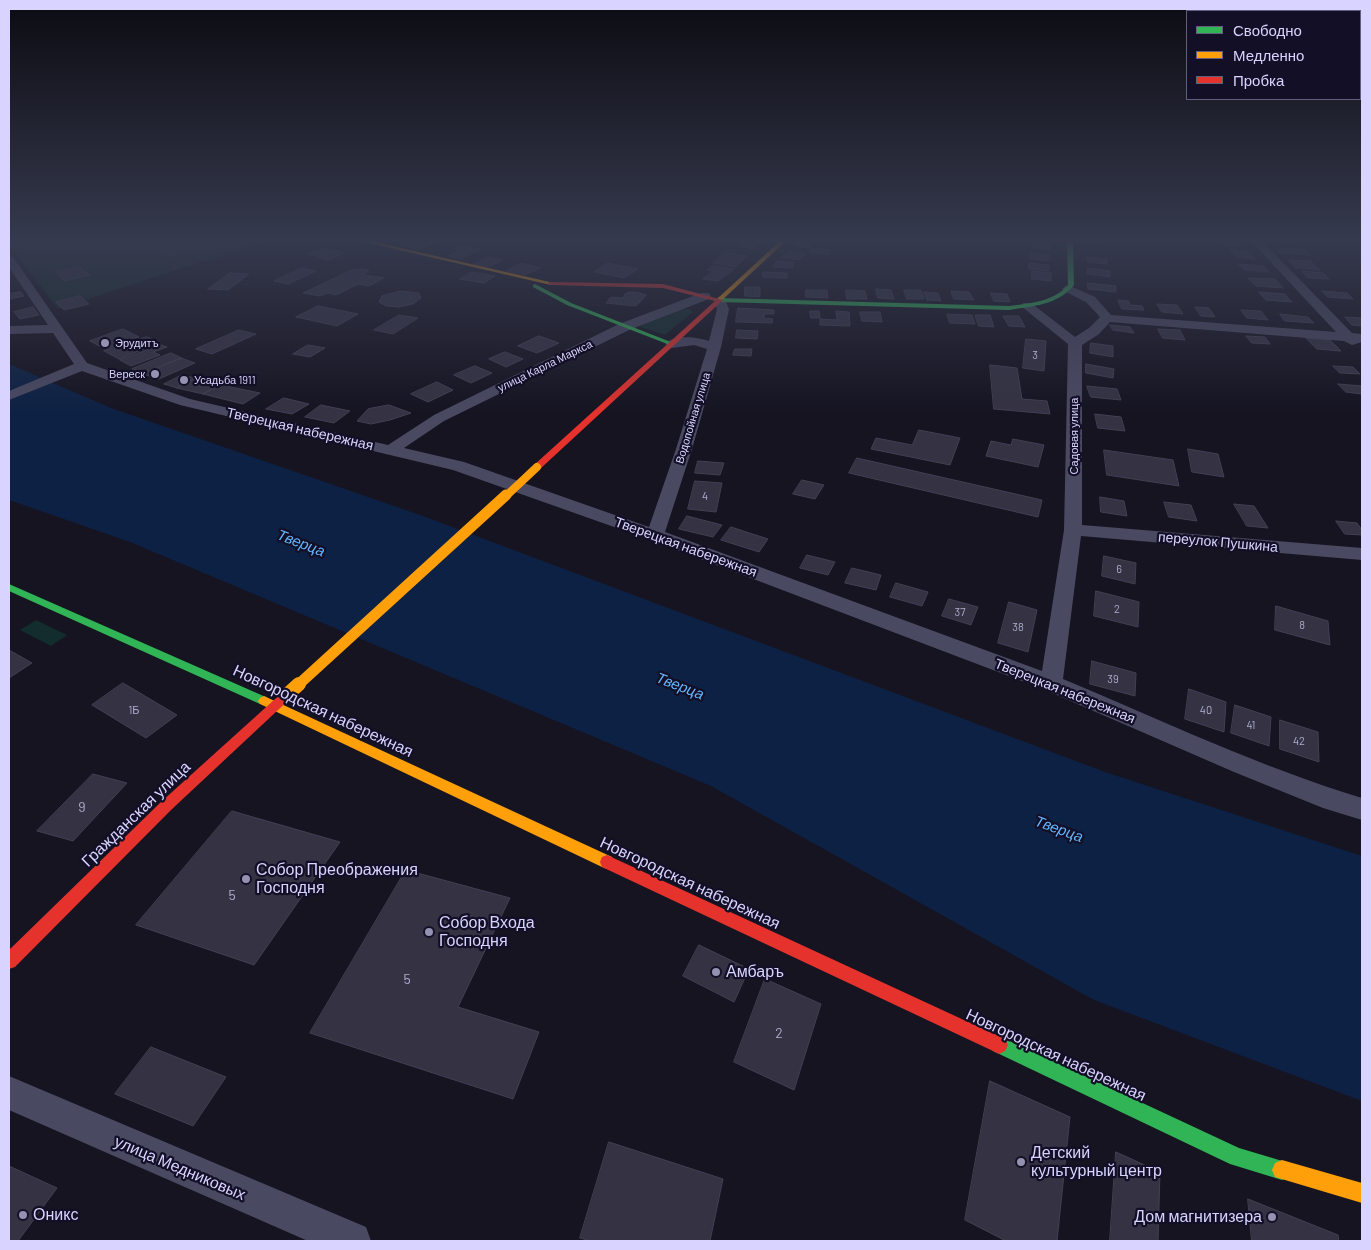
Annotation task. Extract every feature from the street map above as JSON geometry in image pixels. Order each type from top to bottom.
[{"type":"main road","points":[[558,298],[624,327],[672,344]]},
{"type":"main road","name":"улица Карла Маркса","points":[[289,693],[672,344],[712,298]]},
{"type":"main road","points":[[721,298],[987,308],[1027,306],[1053,298]]},
{"type":"main road","name":"Новгородская набережная","points":[[9,586],[274,706],[1237,1157],[1362,1193]]},
{"type":"main road","name":"Гражданская улица","points":[[9,961],[21,940],[289,693]]},
{"type":"street","points":[[9,396],[77,368],[58,329],[37,298]]},
{"type":"street","name":"улица Карла Маркса","points":[[391,450],[439,418],[624,327],[711,298]]},
{"type":"street","name":"Водопойная улица","points":[[655,535],[684,449],[714,347],[723,309],[712,298]]},
{"type":"street","points":[[1087,298],[1102,309],[1107,318]]},
{"type":"street","points":[[1312,298],[1362,352]]},
{"type":"street","points":[[1027,306],[1074,343],[1094,331],[1107,318],[1362,338]]},
{"type":"street","points":[[9,330],[58,329]]},
{"type":"street","points":[[672,344],[695,341],[714,347]]},
{"type":"street","name":"Садовая улица","points":[[1051,683],[1073,530],[1074,343]]},
{"type":"street","name":"Тверецкая набережная","points":[[77,368],[185,402],[458,466],[655,535],[1051,683],[1243,765],[1332,800],[1362,809]]},
{"type":"street","name":"переулок Пушкина","points":[[1073,530],[1362,554]]},
{"type":"street","name":"улица Медниковых","points":[[9,1092],[352,1241]]},
{"type":"green space","points":[[50,298],[90,298],[58,309]]},
{"type":"green space","points":[[682,309],[690,309],[693,312],[665,335],[638,326]]},
{"type":"green space","points":[[36,620],[67,635],[51,646],[20,630]]},
{"type":"water","name":"Тверца","points":[[9,364],[111,408],[423,516],[1105,772],[1362,856],[1362,1101],[1094,1000],[711,786],[130,542],[9,500]]},
{"type":"building","points":[[71,298],[83,298],[89,304],[64,310],[56,302]]},
{"type":"building","points":[[381,298],[421,298],[413,304],[399,307],[386,306],[379,302]]},
{"type":"building","points":[[610,298],[643,298],[638,301],[641,301],[636,306],[606,303]]},
{"type":"building","points":[[926,298],[940,298],[941,301],[927,300]]},
{"type":"building","points":[[973,298],[974,300],[954,299]]},
{"type":"building","points":[[993,298],[1009,298],[1010,302],[994,301]]},
{"type":"building","points":[[1265,298],[1289,298],[1292,302]]},
{"type":"building","points":[[1118,300],[1129,301],[1130,305],[1142,306],[1144,310],[1122,309]]},
{"type":"building","points":[[1157,304],[1177,305],[1183,314],[1162,312]]},
{"type":"building","points":[[318,306],[358,314],[337,326],[296,317]]},
{"type":"building","points":[[33,307],[39,315],[20,319],[14,312]]},
{"type":"building","points":[[1195,307],[1209,308],[1215,317],[1201,316]]},
{"type":"building","points":[[738,308],[774,310],[774,314],[764,314],[764,318],[773,319],[772,323],[736,322]]},
{"type":"building","points":[[1241,310],[1261,311],[1268,320],[1247,318]]},
{"type":"building","points":[[810,311],[819,311],[820,318],[811,318]]},
{"type":"building","points":[[836,311],[849,312],[850,326],[820,325],[820,319],[837,320]]},
{"type":"building","points":[[860,312],[880,312],[882,322],[862,321]]},
{"type":"building","points":[[947,314],[972,315],[975,324],[950,323]]},
{"type":"building","points":[[1280,314],[1308,317],[1314,323],[1285,321]]},
{"type":"building","points":[[399,315],[418,318],[393,334],[374,330]]},
{"type":"building","points":[[975,315],[990,315],[994,327],[979,326]]},
{"type":"building","points":[[1003,316],[1019,316],[1025,327],[1009,326]]},
{"type":"building","points":[[1345,317],[1362,318],[1362,326],[1352,325]]},
{"type":"building","points":[[1110,325],[1130,327],[1134,333],[1113,330]]},
{"type":"building","points":[[123,329],[139,337],[105,349],[90,341]]},
{"type":"building","points":[[1158,329],[1180,330],[1185,340],[1163,338]]},
{"type":"building","points":[[239,330],[256,334],[212,354],[196,349]]},
{"type":"building","points":[[737,330],[758,331],[757,339],[736,338]]},
{"type":"building","points":[[539,336],[559,343],[537,353],[518,346]]},
{"type":"building","points":[[1246,336],[1265,337],[1270,344],[1252,343]]},
{"type":"building","points":[[147,337],[155,340],[138,346],[144,349],[119,359],[104,351]]},
{"type":"building","points":[[1306,338],[1330,340],[1341,351],[1317,349]]},
{"type":"building","points":[[1026,339],[1046,341],[1044,371],[1023,368]]},
{"type":"building","points":[[1091,343],[1113,346],[1113,357],[1090,353]]},
{"type":"building","points":[[161,345],[167,347],[153,352],[160,355],[131,366],[120,360]]},
{"type":"building","points":[[308,345],[325,348],[310,357],[293,354]]},
{"type":"building","points":[[735,349],[752,349],[751,356],[733,355]]},
{"type":"building","points":[[505,352],[523,359],[506,367],[489,359]]},
{"type":"building","points":[[171,353],[182,358],[143,373],[132,369]]},
{"type":"building","points":[[181,358],[195,363],[159,379],[143,374]]},
{"type":"building","points":[[1086,364],[1114,369],[1113,378],[1086,373]]},
{"type":"building","points":[[990,365],[1017,368],[1022,399],[1047,401],[1050,414],[994,409]]},
{"type":"building","points":[[475,366],[492,373],[471,383],[454,375]]},
{"type":"building","points":[[1333,366],[1353,367],[1360,374],[1340,373]]},
{"type":"building","points":[[182,375],[195,378],[177,388],[164,384]]},
{"type":"building","points":[[195,379],[220,385],[203,394],[177,388]]},
{"type":"building","points":[[437,382],[453,390],[428,402],[411,394]]},
{"type":"building","points":[[1338,384],[1362,386],[1362,394],[1346,392]]},
{"type":"building","points":[[221,385],[260,393],[243,404],[203,394]]},
{"type":"building","points":[[1087,386],[1117,389],[1121,400],[1091,397]]},
{"type":"building","points":[[284,398],[309,404],[292,414],[266,409]]},
{"type":"building","points":[[321,405],[350,411],[334,423],[305,417]]},
{"type":"building","points":[[389,405],[411,413],[371,424],[357,421],[368,409]]},
{"type":"building","points":[[1095,414],[1121,417],[1125,431],[1098,428]]},
{"type":"building","points":[[919,430],[960,438],[950,465],[871,449],[876,438],[912,445]]},
{"type":"building","points":[[1013,439],[1044,445],[1038,467],[986,456],[991,441],[1011,445]]},
{"type":"building","points":[[1188,449],[1218,454],[1224,477],[1192,472]]},
{"type":"building","points":[[1104,450],[1173,460],[1179,486],[1107,475]]},
{"type":"building","points":[[857,458],[1042,500],[1038,517],[849,473]]},
{"type":"building","points":[[698,461],[724,463],[720,475],[695,473]]},
{"type":"building","points":[[802,480],[824,485],[815,499],[793,494]]},
{"type":"building","points":[[695,481],[722,483],[716,512],[688,509]]},
{"type":"building","points":[[1100,497],[1124,501],[1127,516],[1101,512]]},
{"type":"building","points":[[1164,502],[1191,505],[1197,521],[1169,517]]},
{"type":"building","points":[[1234,504],[1254,506],[1268,528],[1247,526]]},
{"type":"building","points":[[687,516],[722,525],[713,537],[679,529]]},
{"type":"building","points":[[1336,521],[1357,523],[1362,530],[1362,535],[1345,534]]},
{"type":"building","points":[[731,527],[768,539],[759,552],[721,540]]},
{"type":"building","points":[[807,555],[835,562],[828,575],[800,568]]},
{"type":"building","points":[[1104,556],[1136,563],[1135,584],[1102,576]]},
{"type":"building","points":[[852,568],[881,575],[876,590],[845,583]]},
{"type":"building","points":[[896,583],[928,592],[922,606],[890,597]]},
{"type":"building","points":[[1096,591],[1139,602],[1138,627],[1094,616]]},
{"type":"building","points":[[949,599],[978,607],[971,625],[942,616]]},
{"type":"building","points":[[1009,602],[1037,610],[1028,652],[998,643]]},
{"type":"building","points":[[1276,606],[1328,621],[1330,645],[1275,630]]},
{"type":"building","points":[[9,650],[32,663],[9,678]]},
{"type":"building","points":[[1092,661],[1136,673],[1135,696],[1090,684]]},
{"type":"building","points":[[123,683],[177,715],[146,738],[92,705]]},
{"type":"building","points":[[1189,689],[1226,702],[1224,732],[1185,719]]},
{"type":"building","points":[[1235,705],[1271,717],[1269,746],[1231,733]]},
{"type":"building","points":[[1280,720],[1318,732],[1319,762],[1280,749]]},
{"type":"building","points":[[93,774],[127,783],[73,841],[37,831]]},
{"type":"building","points":[[232,811],[340,842],[254,965],[136,925]]},
{"type":"building","points":[[406,870],[510,898],[458,1007],[539,1032],[513,1099],[310,1033]]},
{"type":"building","points":[[699,945],[749,969],[734,1002],[683,976]]},
{"type":"building","points":[[765,979],[821,1004],[794,1090],[734,1062]]},
{"type":"building","points":[[151,1047],[226,1077],[193,1126],[115,1094]]},
{"type":"building","points":[[990,1081],[1070,1117],[1057,1241],[1006,1241],[965,1220]]},
{"type":"building","points":[[609,1142],[723,1179],[710,1241],[591,1241],[580,1238]]},
{"type":"building","points":[[1116,1152],[1160,1172],[1158,1241],[1110,1241]]},
{"type":"building","name":"Оникс","points":[[9,1166],[57,1188],[18,1241],[9,1241]]},
{"type":"building","name":"Дом магнитизера","points":[[1248,1199],[1338,1235],[1339,1241],[1252,1241]]},
{"type":"traffic: fast","points":[[558,298],[672,344]]},
{"type":"traffic: fast","points":[[720,300],[1009,308],[1044,303],[1053,298]]},
{"type":"traffic: fast","points":[[9,587],[264,701]]},
{"type":"traffic: fast","points":[[999,1045],[1237,1157],[1282,1170]]},
{"type":"traffic: slow","points":[[289,693],[537,467]]},
{"type":"traffic: slow","points":[[264,701],[607,862]]},
{"type":"traffic: slow","points":[[1282,1170],[1362,1193]]},
{"type":"traffic: jam","points":[[713,298],[720,300]]},
{"type":"traffic: jam","points":[[537,467],[719,300]]},
{"type":"traffic: jam","points":[[9,961],[166,806],[289,693]]},
{"type":"traffic: jam","points":[[607,862],[999,1045]]},
{"type":"place","name":"Эрудитъ","points":[[105,343]]},
{"type":"place","name":"Вереск","points":[[155,374]]},
{"type":"place","name":"Усадьба 1911","points":[[184,380]]},
{"type":"place","name":"Собор Преображения Господня","points":[[246,879]]},
{"type":"place","name":"Собор Входа Господня","points":[[429,932]]},
{"type":"place","name":"Амбаръ","points":[[716,972]]},
{"type":"place","name":"Детский культурный центр","points":[[1021,1162]]},
{"type":"place","name":"Оникс","points":[[23,1215]]},
{"type":"place","name":"Дом магнитизера","points":[[1272,1217]]}]
